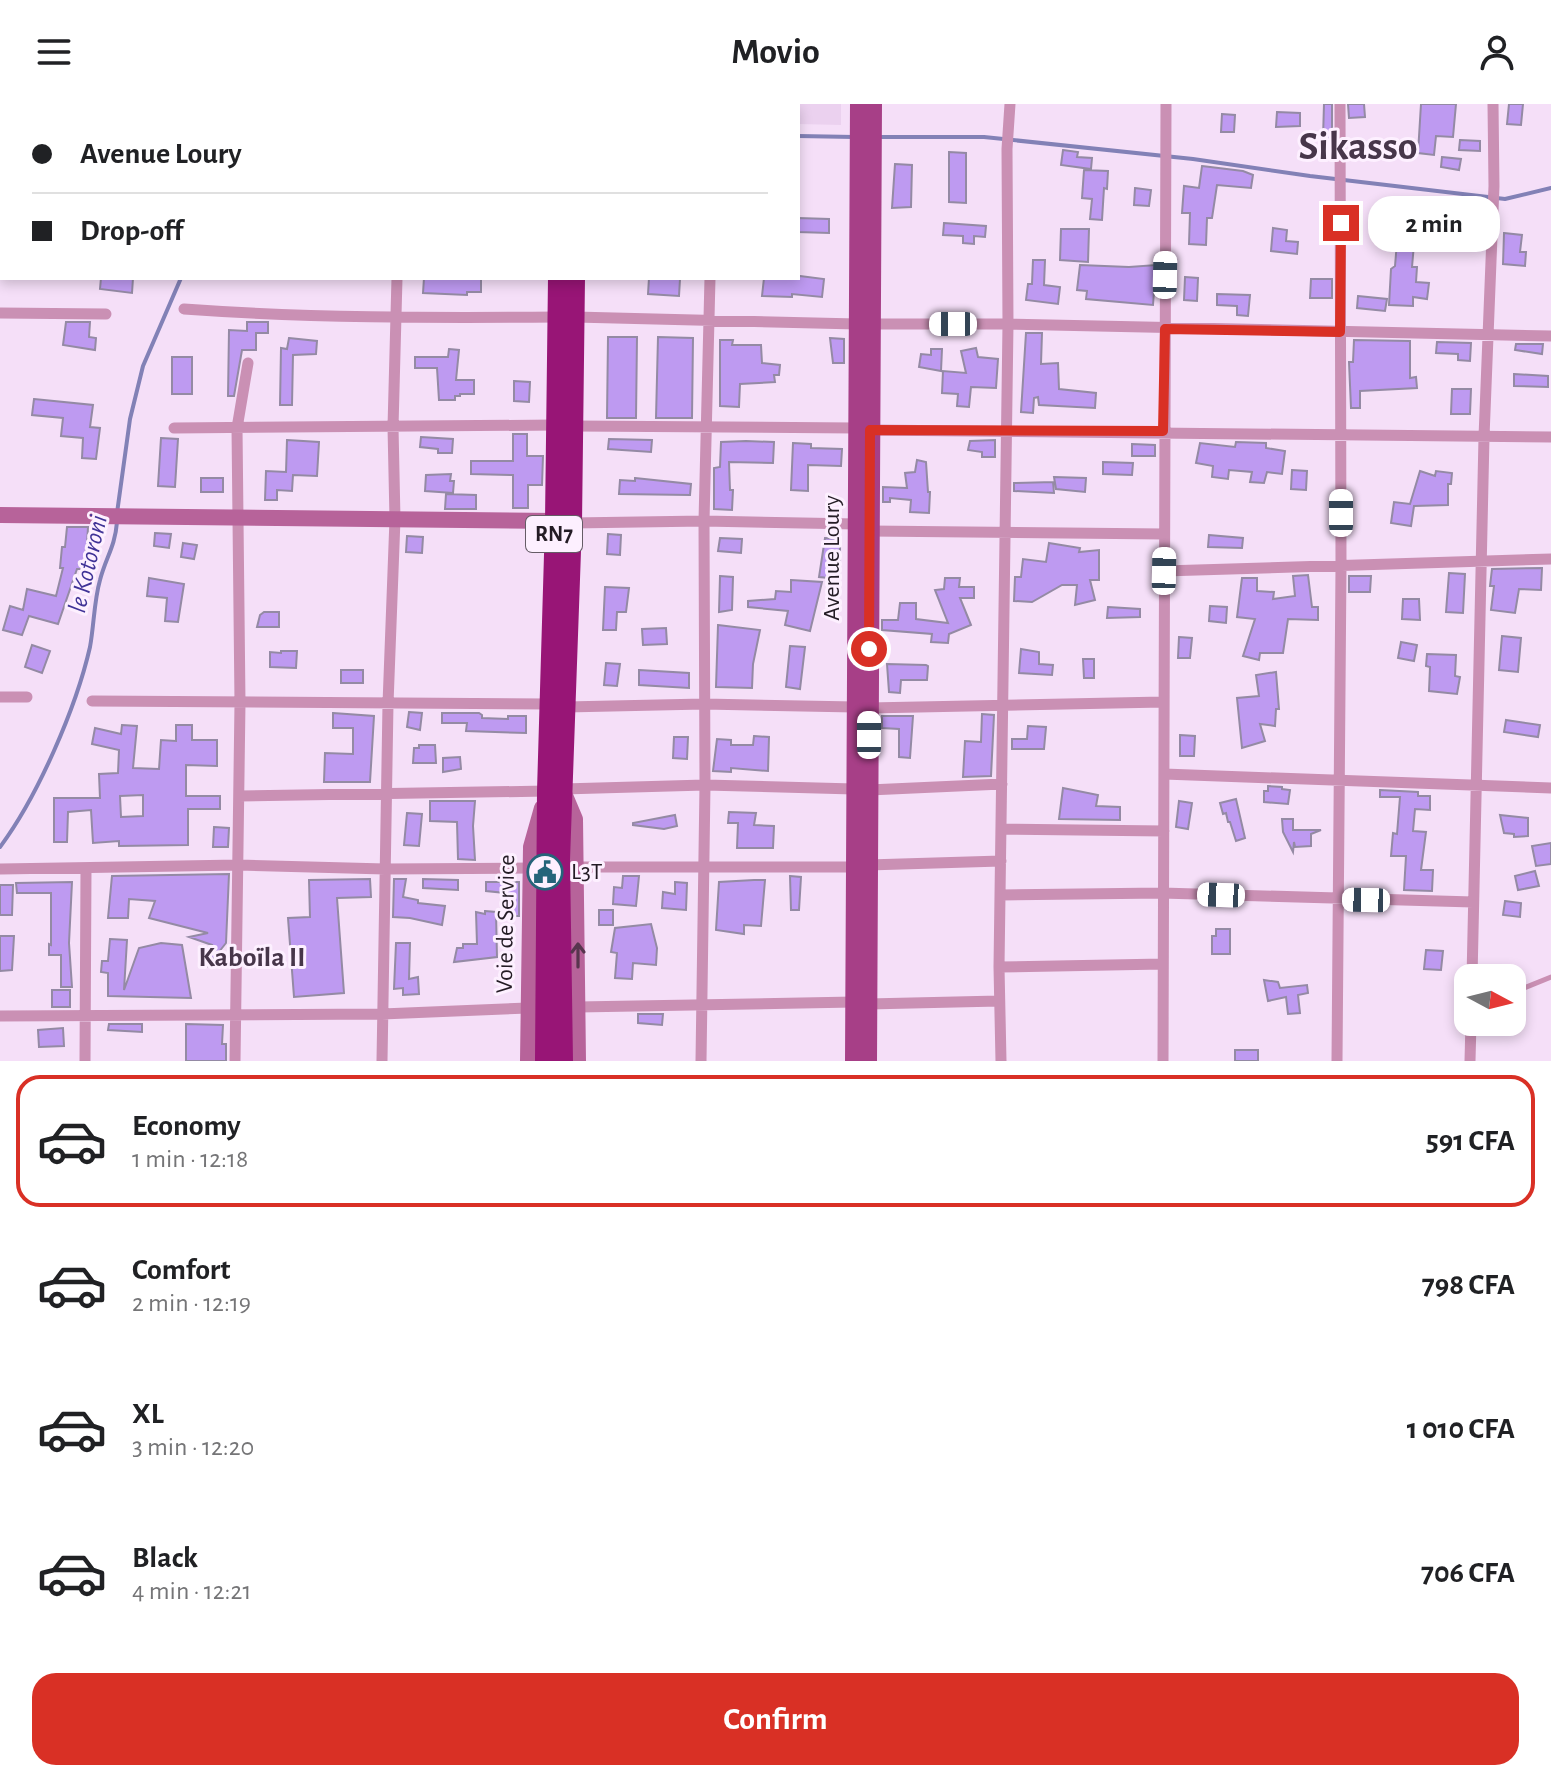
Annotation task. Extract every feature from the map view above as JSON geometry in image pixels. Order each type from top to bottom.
[{"type":"highway","name":"RN7","points":[[545,1061],[564,522],[566,317],[558,280]]},
{"type":"highway","name":"RN7","points":[[566,317],[575,280]]},
{"type":"highway","name":"RN7","points":[[555,790],[560,860],[563,1061]]},
{"type":"main road","name":"Avenue Loury","points":[[859,104],[866,138]]},
{"type":"main road","name":"Avenue Loury","points":[[854,1061],[861,1003],[866,138],[873,104]]},
{"type":"main road","name":"Avenue Loury","points":[[861,1003],[868,1061]]},
{"type":"street","points":[[1001,1061],[999,967],[1006,532],[1007,149],[1010,104]]},
{"type":"street","points":[[1163,1061],[1166,104]]},
{"type":"street","points":[[1337,1061],[1341,566],[1340,104]]},
{"type":"street","points":[[1472,964],[1474,786],[1494,186],[1493,104]]},
{"type":"street","points":[[382,1061],[388,704],[395,519],[393,427],[397,280]]},
{"type":"street","points":[[701,1061],[705,785],[704,521],[710,280]]},
{"type":"street","points":[[184,309],[395,318],[566,317],[1551,336]]},
{"type":"street","points":[[0,313],[106,314]]},
{"type":"street","points":[[235,1061],[240,703],[237,428],[248,363]]},
{"type":"street","points":[[174,428],[565,425],[1551,437]]},
{"type":"street","points":[[0,515],[704,521],[1006,532],[1164,534]]},
{"type":"street","points":[[1164,571],[1551,559]]},
{"type":"street","points":[[0,697],[27,697]]},
{"type":"street","points":[[92,701],[557,706],[704,704],[862,708],[1163,702]]},
{"type":"street","points":[[1164,774],[1551,788]]},
{"type":"street","points":[[239,796],[705,785],[861,790],[1002,784]]},
{"type":"street","points":[[555,790],[575,819],[578,1061]]},
{"type":"street","name":"Voie de Service","points":[[528,1061],[531,847],[555,790]]},
{"type":"street","points":[[1003,829],[1164,831]]},
{"type":"street","points":[[577,867],[861,866],[1001,861]]},
{"type":"street","points":[[1,869],[239,865],[385,869],[530,868]]},
{"type":"street","points":[[85,1061],[86,869]]},
{"type":"street","points":[[1001,895],[1162,893],[1473,902]]},
{"type":"street","points":[[999,967],[1163,964]]},
{"type":"street","points":[[578,1007],[999,1001]]},
{"type":"street","points":[[0,1016],[382,1014],[528,1008]]},
{"type":"street","points":[[1470,1061],[1471,1036]]},
{"type":"lane","points":[[1526,987],[1551,977]]},
{"type":"shaded area","points":[[800,104],[841,104],[841,125],[800,124]]},
{"type":"building","points":[[1324,104],[1332,104],[1332,139],[1323,138]]},
{"type":"building","points":[[1348,104],[1364,104],[1365,117],[1349,118]]},
{"type":"building","points":[[1421,104],[1456,104],[1453,137],[1436,136],[1434,155],[1418,153]]},
{"type":"building","points":[[1509,104],[1523,104],[1521,125],[1507,124]]},
{"type":"building","points":[[1277,112],[1300,113],[1300,126],[1276,127]]},
{"type":"building","points":[[1222,114],[1235,115],[1234,132],[1221,132]]},
{"type":"building","points":[[1460,140],[1480,141],[1480,151],[1459,150]]},
{"type":"building","points":[[1063,150],[1078,152],[1077,157],[1092,158],[1091,169],[1061,165]]},
{"type":"building","points":[[949,152],[966,153],[966,203],[949,202]]},
{"type":"building","points":[[1442,157],[1461,159],[1459,170],[1441,167]]},
{"type":"building","points":[[895,164],[912,165],[911,207],[892,208]]},
{"type":"building","points":[[1202,166],[1253,175],[1251,188],[1217,185],[1212,218],[1207,218],[1206,245],[1189,244],[1190,213],[1182,213],[1184,186],[1199,188]]},
{"type":"building","points":[[1084,170],[1108,171],[1102,220],[1090,219],[1092,199],[1082,198]]},
{"type":"building","points":[[1135,188],[1151,190],[1149,206],[1134,205]]},
{"type":"building","points":[[1404,199],[1420,202],[1417,219],[1402,216]]},
{"type":"building","points":[[800,218],[829,219],[829,233],[800,232]]},
{"type":"building","points":[[944,223],[986,226],[985,237],[974,236],[974,244],[963,243],[963,236],[943,235]]},
{"type":"building","points":[[1273,228],[1287,230],[1286,241],[1298,242],[1297,254],[1271,251]]},
{"type":"building","points":[[1061,229],[1089,229],[1088,262],[1060,260]]},
{"type":"building","points":[[1504,233],[1522,235],[1520,252],[1526,252],[1525,266],[1503,264]]},
{"type":"building","points":[[1397,242],[1414,244],[1412,267],[1417,267],[1416,282],[1429,283],[1427,299],[1413,297],[1413,306],[1389,305],[1391,269],[1395,266]]},
{"type":"building","points":[[1033,260],[1045,260],[1044,285],[1060,287],[1058,304],[1026,300],[1028,284],[1032,284]]},
{"type":"building","points":[[1080,265],[1156,265],[1153,305],[1086,299],[1087,291],[1077,290]]},
{"type":"building","points":[[800,276],[824,279],[822,297],[792,294],[792,297],[762,296],[764,280],[800,280]]},
{"type":"building","points":[[1185,277],[1198,278],[1197,301],[1184,300]]},
{"type":"building","points":[[1311,279],[1332,279],[1332,298],[1310,298]]},
{"type":"building","points":[[101,280],[133,280],[132,293],[100,289]]},
{"type":"building","points":[[424,280],[481,280],[481,292],[467,292],[467,295],[423,293]]},
{"type":"building","points":[[649,280],[680,280],[679,296],[648,294]]},
{"type":"building","points":[[1217,294],[1250,295],[1248,316],[1237,315],[1237,306],[1217,305]]},
{"type":"building","points":[[1358,296],[1387,299],[1385,311],[1357,308]]},
{"type":"building","points":[[66,322],[90,322],[89,337],[96,338],[95,350],[63,345]]},
{"type":"building","points":[[247,322],[268,322],[268,333],[256,333],[256,350],[242,350],[234,396],[228,396],[229,330],[247,331]]},
{"type":"building","points":[[1026,333],[1042,333],[1041,364],[1058,363],[1059,389],[1096,393],[1095,408],[1039,405],[1038,397],[1034,398],[1033,413],[1021,412]]},
{"type":"building","points":[[608,337],[637,337],[636,418],[607,418]]},
{"type":"building","points":[[658,337],[693,338],[692,418],[656,418]]},
{"type":"building","points":[[289,338],[317,341],[316,354],[293,355],[292,405],[280,405],[281,348],[287,349]]},
{"type":"building","points":[[830,338],[844,339],[844,363],[833,363]]},
{"type":"building","points":[[720,340],[733,340],[732,345],[761,345],[762,363],[780,365],[779,375],[774,375],[775,382],[740,384],[739,407],[720,406]]},
{"type":"building","points":[[1354,340],[1410,341],[1410,378],[1416,377],[1417,388],[1360,391],[1360,408],[1351,408],[1349,362],[1353,362]]},
{"type":"building","points":[[1437,342],[1471,343],[1470,361],[1458,360],[1458,354],[1436,353]]},
{"type":"building","points":[[1516,344],[1543,344],[1542,354],[1515,350]]},
{"type":"building","points":[[976,348],[978,357],[998,359],[996,388],[971,387],[969,407],[957,406],[958,394],[942,393],[943,371],[966,373],[961,351]]},
{"type":"building","points":[[449,349],[459,350],[456,380],[474,380],[474,394],[460,394],[455,396],[455,400],[439,400],[437,368],[415,368],[415,357],[448,357]]},
{"type":"building","points":[[931,349],[942,349],[941,371],[919,367],[921,354],[931,355]]},
{"type":"building","points":[[172,357],[192,357],[192,394],[172,394]]},
{"type":"building","points":[[1514,374],[1548,376],[1548,387],[1514,386]]},
{"type":"building","points":[[514,381],[530,382],[529,402],[514,401]]},
{"type":"building","points":[[1452,389],[1471,389],[1470,414],[1451,414]]},
{"type":"building","points":[[34,399],[93,405],[90,427],[100,428],[96,459],[82,458],[83,438],[61,436],[63,418],[32,415]]},
{"type":"building","points":[[513,434],[527,434],[527,456],[543,456],[542,485],[528,485],[528,508],[513,508],[513,475],[471,474],[471,461],[513,461]]},
{"type":"building","points":[[421,437],[453,439],[452,453],[438,453],[438,449],[420,447]]},
{"type":"building","points":[[161,438],[178,439],[175,487],[158,486]]},
{"type":"building","points":[[609,439],[652,440],[651,452],[608,449]]},
{"type":"building","points":[[287,440],[319,442],[317,476],[293,475],[292,491],[277,490],[277,500],[265,500],[266,471],[286,472]]},
{"type":"building","points":[[995,440],[995,457],[982,457],[982,452],[968,450],[970,441]]},
{"type":"building","points":[[721,442],[774,442],[773,463],[729,462],[732,510],[714,509],[714,468],[720,467]]},
{"type":"building","points":[[1236,442],[1266,443],[1266,448],[1285,451],[1282,474],[1267,472],[1264,483],[1250,482],[1252,472],[1229,470],[1228,479],[1212,477],[1213,466],[1196,463],[1200,443],[1235,447]]},
{"type":"building","points":[[793,443],[811,444],[811,448],[842,449],[841,466],[808,465],[808,491],[791,490]]},
{"type":"building","points":[[1132,444],[1155,445],[1155,456],[1132,456]]},
{"type":"building","points":[[917,460],[926,462],[929,513],[910,512],[911,500],[890,498],[890,502],[883,502],[883,487],[907,488],[905,473],[915,472]]},
{"type":"building","points":[[1103,462],[1133,463],[1132,475],[1103,474]]},
{"type":"building","points":[[1292,470],[1307,471],[1306,490],[1291,489]]},
{"type":"building","points":[[1420,471],[1435,476],[1436,471],[1452,473],[1451,484],[1448,484],[1448,505],[1414,506],[1411,526],[1391,523],[1394,502],[1410,504]]},
{"type":"building","points":[[451,474],[453,493],[425,491],[426,475]]},
{"type":"building","points":[[1054,477],[1086,478],[1085,492],[1056,489]]},
{"type":"building","points":[[201,478],[223,478],[223,492],[201,492]]},
{"type":"building","points":[[635,478],[691,484],[690,495],[619,494],[620,480],[635,481]]},
{"type":"building","points":[[1053,482],[1054,493],[1014,491],[1014,483]]},
{"type":"building","points":[[446,494],[476,495],[476,509],[445,509]]},
{"type":"building","points":[[67,527],[88,527],[87,545],[82,569],[77,569],[58,624],[29,616],[22,635],[3,630],[10,606],[23,610],[27,589],[56,596],[63,568],[60,568],[62,547],[65,547]]},
{"type":"building","points":[[155,533],[171,534],[169,548],[154,546]]},
{"type":"building","points":[[608,534],[621,535],[620,555],[607,554]]},
{"type":"building","points":[[1209,535],[1243,538],[1242,548],[1208,547]]},
{"type":"building","points":[[407,536],[423,537],[422,553],[406,552]]},
{"type":"building","points":[[720,538],[742,539],[741,553],[718,551]]},
{"type":"building","points":[[825,538],[840,539],[840,579],[819,577]]},
{"type":"building","points":[[183,543],[197,545],[194,559],[181,557]]},
{"type":"building","points":[[1049,543],[1080,548],[1079,552],[1099,550],[1099,580],[1090,580],[1095,600],[1075,605],[1077,585],[1062,585],[1032,602],[1014,601],[1015,577],[1021,577],[1023,559],[1046,562]]},
{"type":"building","points":[[1542,568],[1541,590],[1519,589],[1515,613],[1491,610],[1494,586],[1490,586],[1492,569]]},
{"type":"building","points":[[1449,573],[1465,574],[1463,613],[1446,612]]},
{"type":"building","points":[[1308,575],[1312,607],[1318,607],[1318,620],[1288,619],[1283,653],[1260,653],[1259,660],[1243,656],[1255,619],[1237,617],[1242,578],[1257,578],[1257,591],[1274,592],[1273,599],[1295,596],[1293,576]]},
{"type":"building","points":[[720,576],[733,577],[732,610],[719,612]]},
{"type":"building","points":[[1349,576],[1371,576],[1370,592],[1349,592]]},
{"type":"building","points":[[149,578],[184,584],[178,622],[165,621],[167,598],[147,596]]},
{"type":"building","points":[[945,578],[960,578],[959,587],[974,587],[974,598],[960,598],[971,625],[949,634],[948,643],[931,642],[932,634],[882,630],[882,620],[898,620],[900,603],[916,603],[916,619],[948,623],[935,590],[944,589]]},
{"type":"building","points":[[791,580],[822,582],[810,631],[785,625],[788,611],[748,607],[748,601],[775,599],[776,591],[791,592]]},
{"type":"building","points":[[605,587],[629,588],[626,612],[617,612],[616,630],[603,630]]},
{"type":"building","points":[[1403,599],[1419,599],[1420,620],[1402,619]]},
{"type":"building","points":[[1210,606],[1227,607],[1226,623],[1209,621]]},
{"type":"building","points":[[1108,607],[1140,609],[1140,617],[1107,618]]},
{"type":"building","points":[[264,612],[279,612],[279,627],[257,627]]},
{"type":"building","points":[[718,625],[760,630],[752,688],[716,687]]},
{"type":"building","points":[[666,628],[667,644],[643,645],[642,629]]},
{"type":"building","points":[[1502,636],[1521,638],[1518,672],[1499,670]]},
{"type":"building","points":[[1179,637],[1192,638],[1190,658],[1178,658]]},
{"type":"building","points":[[1401,642],[1417,645],[1414,661],[1398,658]]},
{"type":"building","points":[[32,645],[50,651],[42,673],[25,667]]},
{"type":"building","points":[[790,646],[805,647],[800,689],[786,687]]},
{"type":"building","points":[[1021,649],[1039,652],[1039,664],[1053,665],[1052,675],[1019,673]]},
{"type":"building","points":[[297,651],[296,668],[270,667],[270,652]]},
{"type":"building","points":[[1427,654],[1456,655],[1455,676],[1460,677],[1457,694],[1429,691]]},
{"type":"building","points":[[1083,659],[1094,659],[1094,678],[1084,678]]},
{"type":"building","points":[[606,663],[620,664],[617,686],[604,685]]},
{"type":"building","points":[[887,664],[926,665],[927,680],[901,680],[900,693],[889,692]]},
{"type":"building","points":[[341,670],[363,670],[363,683],[341,683]]},
{"type":"building","points":[[639,670],[689,673],[689,688],[639,685]]},
{"type":"building","points":[[1276,672],[1279,709],[1276,709],[1275,726],[1260,724],[1265,741],[1242,748],[1237,698],[1259,696],[1256,675]]},
{"type":"building","points":[[409,712],[422,713],[420,730],[407,727]]},
{"type":"building","points":[[333,713],[374,716],[370,782],[324,782],[325,753],[353,754],[353,728],[333,728]]},
{"type":"building","points":[[442,713],[479,713],[482,718],[508,719],[508,716],[526,716],[526,733],[466,731],[467,723],[442,723]]},
{"type":"building","points":[[982,714],[994,715],[991,776],[963,777],[965,741],[981,742]]},
{"type":"building","points":[[882,716],[913,716],[910,758],[899,757],[899,729],[882,728]]},
{"type":"building","points":[[1506,720],[1540,725],[1538,737],[1504,732]]},
{"type":"building","points":[[122,725],[137,726],[133,768],[159,769],[161,740],[176,741],[176,725],[192,725],[192,740],[217,740],[217,766],[186,765],[186,796],[220,796],[220,809],[188,809],[188,845],[119,846],[119,841],[93,843],[91,810],[68,812],[67,842],[54,842],[54,798],[100,798],[99,774],[118,773],[119,750],[92,744],[95,728],[121,734]],"holes":[[[143,795],[143,816],[121,817],[120,796]]]},
{"type":"building","points":[[1028,726],[1046,727],[1044,749],[1012,749],[1012,739],[1027,739]]},
{"type":"building","points":[[1180,735],[1195,736],[1194,756],[1180,756]]},
{"type":"building","points":[[754,736],[769,737],[768,771],[731,768],[731,772],[713,771],[717,739],[731,740],[731,745],[753,745]]},
{"type":"building","points":[[674,737],[688,737],[687,759],[673,758]]},
{"type":"building","points":[[419,745],[435,745],[436,763],[413,763],[414,748],[419,748]]},
{"type":"building","points":[[460,757],[461,769],[443,772],[443,758]]},
{"type":"building","points":[[1268,786],[1290,790],[1288,804],[1264,802],[1264,791],[1268,791]]},
{"type":"building","points":[[1063,788],[1098,795],[1096,806],[1120,807],[1120,820],[1059,819]]},
{"type":"building","points":[[1380,790],[1418,792],[1418,796],[1430,796],[1430,810],[1415,809],[1413,831],[1426,832],[1421,870],[1433,870],[1432,891],[1404,890],[1406,856],[1391,856],[1393,833],[1397,834],[1400,797],[1380,797]]},
{"type":"building","points":[[1236,799],[1245,838],[1236,841],[1220,803]]},
{"type":"building","points":[[430,801],[475,801],[475,860],[458,859],[457,822],[430,821]]},
{"type":"building","points":[[1179,801],[1192,803],[1188,829],[1176,827]]},
{"type":"building","points":[[729,812],[756,813],[754,825],[774,826],[773,848],[737,848],[738,823],[728,823]]},
{"type":"building","points":[[407,813],[422,814],[419,846],[404,845]]},
{"type":"building","points":[[675,815],[677,826],[664,829],[633,825],[633,823]]},
{"type":"building","points":[[1500,815],[1528,818],[1528,836],[1514,837],[1514,834],[1504,833]]},
{"type":"building","points":[[1282,819],[1293,819],[1293,830],[1321,830],[1311,834],[1311,846],[1295,847],[1294,842],[1293,852],[1283,832]]},
{"type":"building","points":[[214,827],[229,828],[228,847],[213,847]]},
{"type":"building","points":[[1551,843],[1551,864],[1536,866],[1532,846]]},
{"type":"building","points":[[1535,871],[1539,886],[1518,890],[1515,876]]},
{"type":"building","points":[[229,874],[226,943],[207,967],[212,945],[189,937],[208,933],[149,918],[155,901],[129,899],[128,918],[108,918],[112,876]]},
{"type":"building","points":[[623,876],[639,876],[636,906],[613,904],[614,887],[622,888]]},
{"type":"building","points":[[790,876],[801,877],[799,910],[791,910]]},
{"type":"building","points":[[370,879],[371,897],[337,898],[344,993],[294,997],[288,918],[310,917],[309,880]]},
{"type":"building","points":[[394,879],[406,879],[403,897],[418,900],[418,903],[445,906],[442,925],[393,917]]},
{"type":"building","points":[[423,879],[458,880],[458,890],[423,888]]},
{"type":"building","points":[[765,880],[761,926],[744,925],[744,934],[716,930],[719,882]]},
{"type":"building","points":[[72,882],[69,943],[72,987],[61,987],[61,955],[49,955],[51,893],[17,893],[16,883]]},
{"type":"building","points":[[486,882],[519,882],[519,916],[506,916],[505,893],[486,891]]},
{"type":"building","points":[[675,882],[687,883],[686,910],[662,908],[663,892],[675,894]]},
{"type":"building","points":[[0,885],[13,885],[12,915],[0,915]]},
{"type":"building","points":[[1505,901],[1521,903],[1520,917],[1503,915]]},
{"type":"building","points":[[599,910],[613,910],[613,925],[599,925]]},
{"type":"building","points":[[485,911],[496,912],[497,957],[454,962],[457,948],[463,948],[463,944],[477,944],[476,912],[485,914]]},
{"type":"building","points":[[651,924],[657,948],[656,965],[633,963],[632,979],[615,978],[617,953],[611,952],[615,928]]},
{"type":"building","points":[[1216,929],[1230,929],[1230,954],[1212,954],[1212,936],[1216,936]]},
{"type":"building","points":[[0,936],[14,936],[12,970],[0,971]]},
{"type":"building","points":[[110,939],[127,940],[124,990],[139,948],[161,943],[182,945],[191,998],[108,996],[108,973],[101,972],[102,961],[108,961]]},
{"type":"building","points":[[396,943],[410,943],[409,979],[418,977],[419,994],[403,995],[403,988],[394,989]]},
{"type":"building","points":[[1426,950],[1443,951],[1441,970],[1424,969]]},
{"type":"building","points":[[1264,980],[1278,982],[1280,988],[1307,985],[1308,993],[1298,995],[1300,1013],[1288,1014],[1286,997],[1268,1001]]},
{"type":"building","points":[[52,990],[70,990],[70,1007],[52,1007]]},
{"type":"building","points":[[638,1014],[663,1014],[662,1025],[638,1023]]},
{"type":"building","points":[[109,1024],[142,1024],[142,1032],[108,1030]]},
{"type":"building","points":[[186,1024],[223,1025],[222,1044],[226,1044],[226,1061],[186,1061]]},
{"type":"building","points":[[63,1028],[64,1046],[39,1047],[38,1030]]},
{"type":"building","points":[[1235,1050],[1258,1050],[1258,1061],[1235,1061]]},
{"type":"waterway","points":[[800,136],[854,137]]},
{"type":"waterway","points":[[878,137],[984,137],[1193,159],[1505,199],[1551,188]]},
{"type":"waterway","name":"le Kotoroni","points":[[117,513],[130,419],[143,366],[180,280]]},
{"type":"waterway","name":"le Kotoroni","points":[[0,847],[28,803],[54,751],[75,697],[90,647],[98,588],[117,522]]},
{"type":"place","name":"L3T","points":[[545,872]]},
{"type":"district","name":"Sikasso","points":[[1358,147]]},
{"type":"district","name":"Kaboïla II","points":[[252,958]]},
{"type":"route","points":[[869,649],[870,430],[1163,431],[1165,329],[1340,332],[1341,223]]}]
